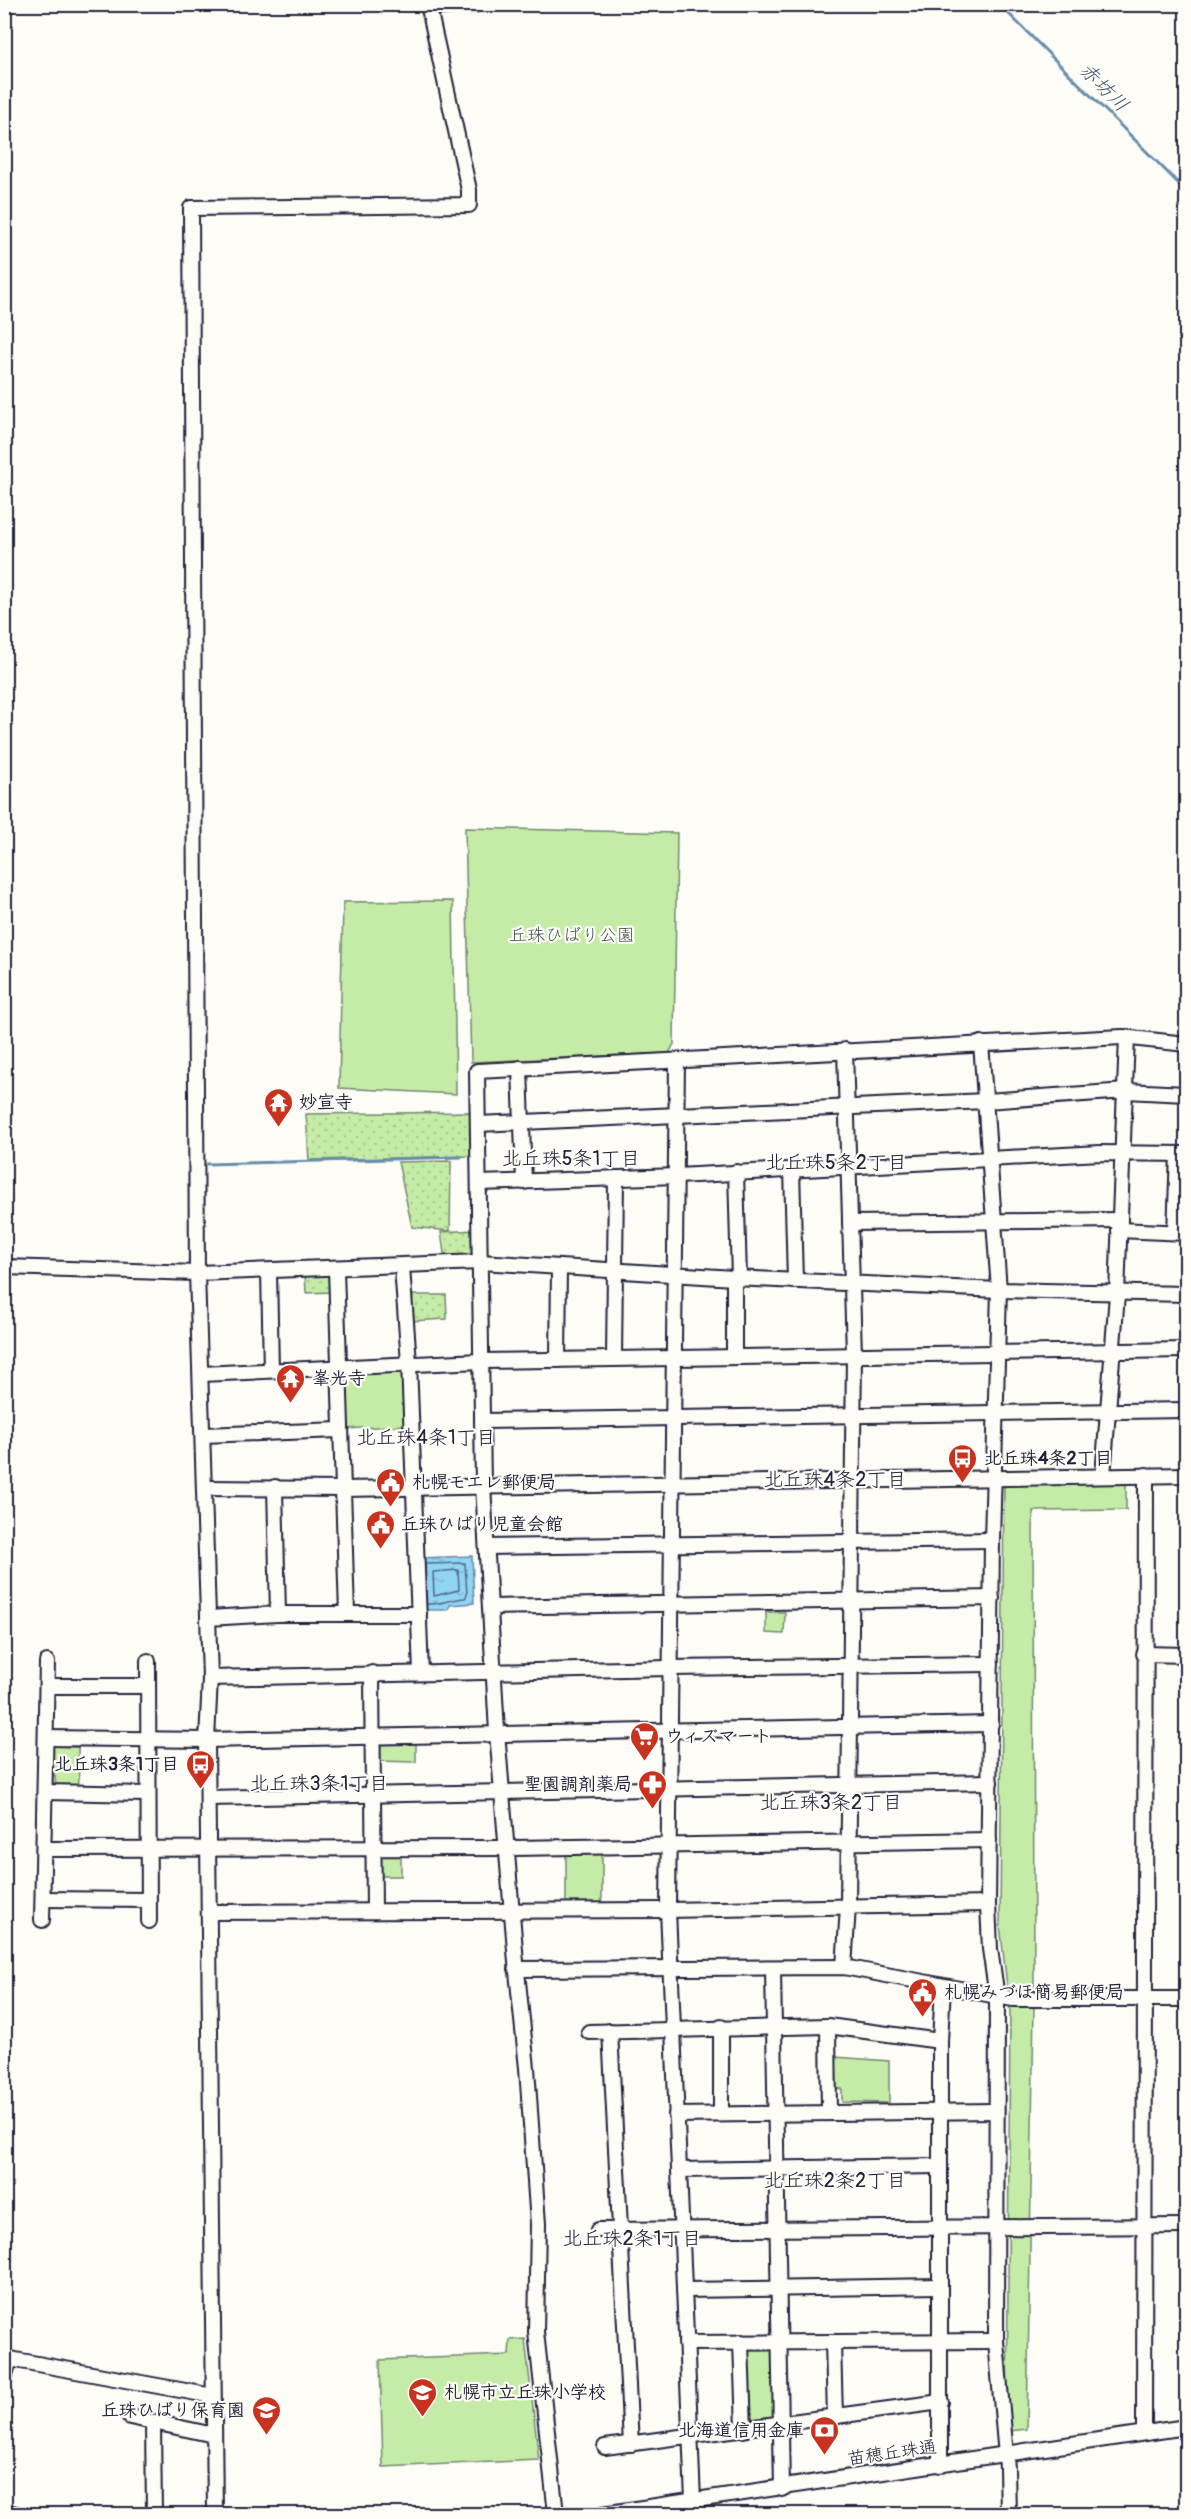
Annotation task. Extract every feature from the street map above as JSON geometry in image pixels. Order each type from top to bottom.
[{"type":"street","points":[[215,2514],[211,1912],[207,1740],[210,1678],[197,1273],[191,208],[469,205],[469,190],[429,6],[477,4]]},
{"type":"street","points":[[1103,1476],[1117,1294],[1127,1037]]},
{"type":"street","points":[[556,2514],[536,2332],[538,2224],[527,2068],[516,1969],[497,1732],[483,1485],[477,1071],[844,1050],[1127,1037],[1186,1044]]},
{"type":"street","points":[[981,1043],[999,1290],[993,1478],[988,1904],[990,1949],[997,1997],[996,2341],[1008,2514]]},
{"type":"street","points":[[844,1050],[848,1107],[854,1354],[849,1601],[848,1907],[844,1967]]},
{"type":"street","points":[[677,1060],[667,1846],[670,1970],[693,2500]]},
{"type":"street","points":[[520,1068],[524,1182]]},
{"type":"street","points":[[478,1124],[986,1101],[1126,1091],[1186,1094]]},
{"type":"street","points":[[479,1183],[676,1176],[1123,1153],[1182,1154],[1181,1232],[1120,1225],[994,1222],[850,1223]]},
{"type":"street","points":[[792,1169],[795,1281]]},
{"type":"street","points":[[734,1357],[736,1172]]},
{"type":"street","points":[[614,1359],[616,1178]]},
{"type":"street","points":[[4,1267],[197,1273],[402,1267],[480,1262],[795,1281],[1117,1294],[1186,1294]]},
{"type":"street","points":[[402,1267],[409,1363],[422,1673]]},
{"type":"street","points":[[558,1360],[559,1268]]},
{"type":"street","points":[[336,1269],[347,1614]]},
{"type":"street","points":[[269,1271],[271,1370]]},
{"type":"street","points":[[201,1374],[482,1361],[1186,1350]]},
{"type":"street","points":[[482,1420],[1186,1410]]},
{"type":"street","points":[[203,1436],[340,1430]]},
{"type":"street","points":[[1144,2433],[1146,1475]]},
{"type":"street","points":[[205,1488],[344,1489],[1186,1475]]},
{"type":"street","points":[[275,1487],[278,1614]]},
{"type":"street","points":[[487,1547],[992,1540]]},
{"type":"street","points":[[490,1607],[992,1598]]},
{"type":"street","points":[[208,1618],[278,1614],[419,1614]]},
{"type":"street","points":[[1144,1654],[1186,1655]]},
{"type":"street","points":[[148,1661],[146,1740],[149,1921]]},
{"type":"street","points":[[42,1920],[47,1662]]},
{"type":"street","points":[[210,1678],[372,1673],[991,1664]]},
{"type":"street","points":[[372,1673],[374,1911]]},
{"type":"street","points":[[47,1686],[147,1686]]},
{"type":"street","points":[[46,1738],[207,1740],[497,1732],[991,1724]]},
{"type":"street","points":[[208,1798],[502,1791],[668,1790],[848,1783],[990,1782]]},
{"type":"street","points":[[45,1792],[147,1794]]},
{"type":"street","points":[[44,1849],[210,1851],[989,1840]]},
{"type":"street","points":[[43,1899],[148,1900]]},
{"type":"street","points":[[211,1912],[668,1910],[988,1904]]},
{"type":"street","points":[[516,1969],[670,1970],[844,1967],[997,1997],[1186,1999]]},
{"type":"street","points":[[773,1969],[782,2489]]},
{"type":"street","points":[[940,2465],[939,2166],[943,1987]]},
{"type":"street","points":[[589,2032],[673,2028],[828,2026],[940,2041]]},
{"type":"street","points":[[828,2026],[829,2113]]},
{"type":"street","points":[[721,2027],[721,2114]]},
{"type":"street","points":[[610,2031],[622,2229],[631,2444]]},
{"type":"street","points":[[676,2115],[995,2111]]},
{"type":"street","points":[[679,2170],[939,2166]]},
{"type":"street","points":[[598,2230],[1186,2226]]},
{"type":"street","points":[[684,2290],[940,2286]]},
{"type":"street","points":[[686,2343],[996,2341]]},
{"type":"street","points":[[741,2342],[744,2430]]},
{"type":"street","points":[[833,2342],[835,2417]]},
{"type":"street","points":[[4,2379],[10,2359],[213,2396]]},
{"type":"street","points":[[605,2447],[941,2402]]},
{"type":"street","points":[[130,2417],[214,2435]]},
{"type":"street","points":[[153,2422],[154,2514]]},
{"type":"street","name":"苗穂丘珠通","points":[[602,2514],[1186,2427]]},
{"type":"street","points":[[4,2511],[16,2514]]},
{"type":"green space","name":"丘珠ひばり公園","points":[[465,828],[677,833],[674,1044],[669,1053],[471,1062]]},
{"type":"green space","points":[[453,901],[456,1094],[339,1088],[343,902]]},
{"type":"green space","points":[[472,1112],[473,1156],[309,1160],[306,1114]]},
{"type":"green space","points":[[451,1161],[450,1231],[412,1227],[398,1162]]},
{"type":"green space","points":[[476,1230],[475,1258],[445,1260],[441,1232]]},
{"type":"green space","points":[[334,1271],[332,1292],[306,1293],[305,1272]]},
{"type":"green space","points":[[413,1295],[446,1295],[447,1319],[410,1321]]},
{"type":"green space","points":[[400,1371],[403,1375],[405,1425],[347,1429],[344,1377],[347,1372]]},
{"type":"green space","points":[[1126,1483],[1126,1510],[1033,1511],[1034,2006],[1027,2429],[1010,2431],[1007,2422],[1010,2011],[1000,1925],[1004,1485]]},
{"type":"green space","points":[[766,1612],[785,1612],[784,1634],[766,1633]]},
{"type":"green space","points":[[376,1741],[416,1742],[416,1762],[376,1761]]},
{"type":"green space","points":[[52,1746],[78,1747],[79,1789],[56,1789],[55,1775],[50,1775]]},
{"type":"green space","points":[[375,1852],[401,1852],[401,1876],[376,1876]]},
{"type":"green space","points":[[602,1854],[602,1904],[566,1904],[566,1855]]},
{"type":"green space","points":[[835,2057],[889,2061],[889,2103],[842,2102],[842,2089],[834,2088]]},
{"type":"green space","points":[[525,2339],[539,2460],[383,2467],[380,2360],[509,2355],[510,2340]]},
{"type":"green space","points":[[769,2349],[773,2352],[775,2414],[772,2418],[753,2421],[749,2417],[747,2350]]},
{"type":"water","points":[[472,1556],[474,1603],[450,1605],[448,1610],[420,1610],[418,1558]]},
{"type":"waterway","name":"赤坊川","points":[[999,4],[1186,191]]},
{"type":"waterway","points":[[207,1164],[461,1157]]},
{"type":"place","name":"妙宣寺","points":[[278,1128]]},
{"type":"place","name":"峯光寺","points":[[291,1404]]},
{"type":"place","name":"北丘珠4条2丁目","points":[[963,1484]]},
{"type":"place","name":"札幌モエレ郵便局","points":[[391,1508]]},
{"type":"place","name":"丘珠ひばり児童会館","points":[[380,1550]]},
{"type":"place","name":"ウィズマート","points":[[644,1762]]},
{"type":"place","name":"北丘珠3条1丁目","points":[[200,1790]]},
{"type":"place","name":"聖園調剤薬局","points":[[653,1810]]},
{"type":"place","name":"札幌みづほ簡易郵便局","points":[[923,2018]]},
{"type":"place","name":"札幌市立丘珠小学校","points":[[423,2418]]},
{"type":"place","name":"丘珠ひばり保育園","points":[[266,2436]]},
{"type":"place","name":"北海道信用金庫","points":[[825,2456]]},
{"type":"district","name":"北丘珠5条1丁目","points":[[571,1158]]},
{"type":"district","name":"北丘珠5条2丁目","points":[[836,1162]]},
{"type":"district","name":"北丘珠4条1丁目","points":[[426,1437]]},
{"type":"district","name":"北丘珠4条2丁目","points":[[835,1479]]},
{"type":"district","name":"北丘珠3条1丁目","points":[[319,1783]]},
{"type":"district","name":"北丘珠3条2丁目","points":[[831,1802]]},
{"type":"district","name":"北丘珠2条2丁目","points":[[835,2180]]},
{"type":"district","name":"北丘珠2条1丁目","points":[[632,2238]]}]
